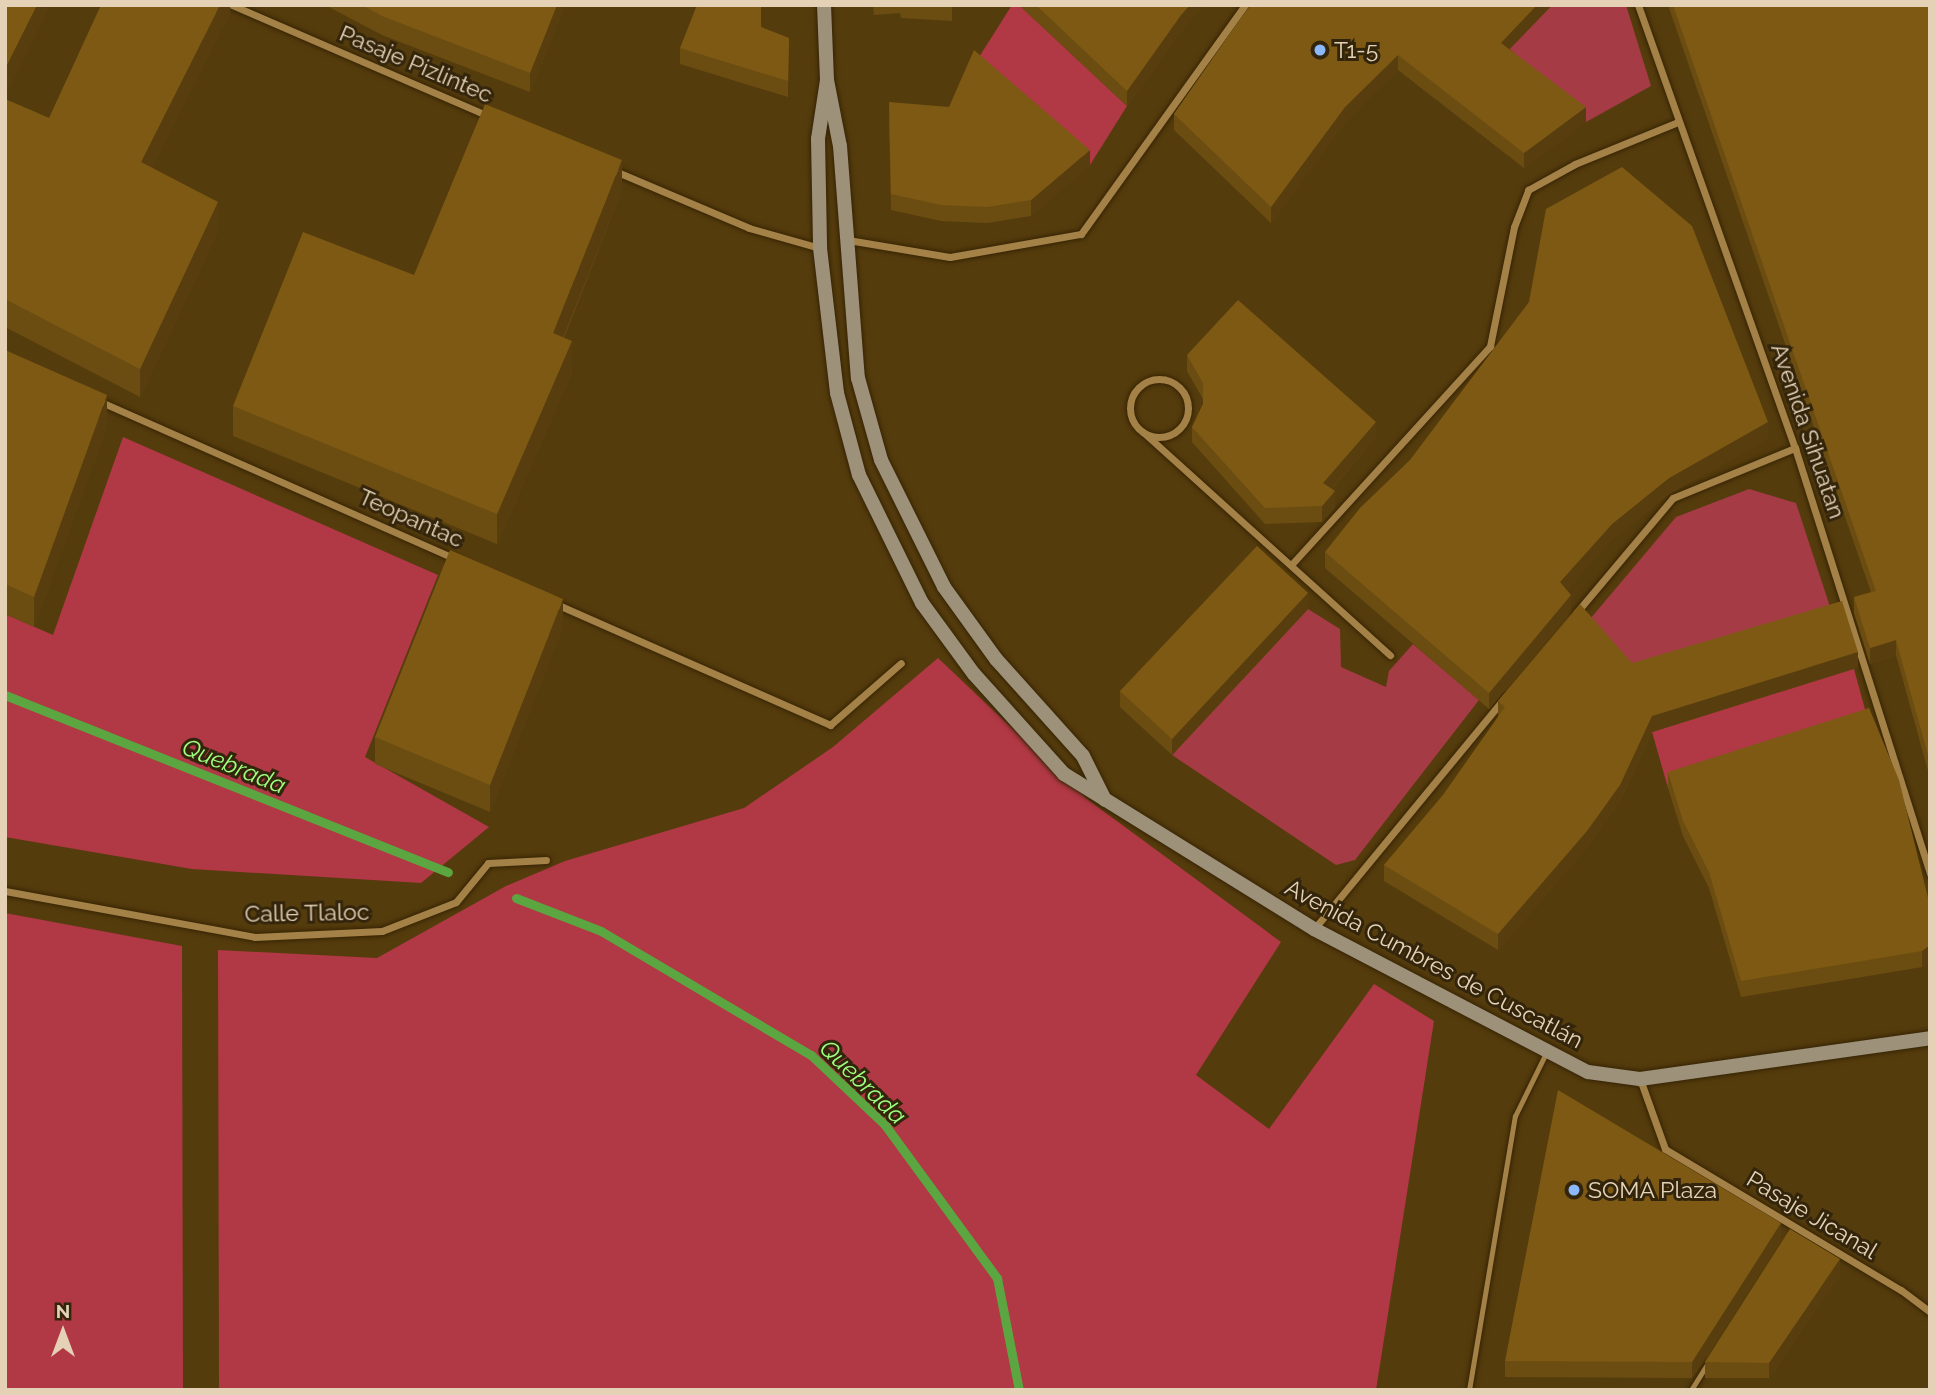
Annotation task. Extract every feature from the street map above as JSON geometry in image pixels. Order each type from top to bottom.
[{"type":"main road","name":"Avenida Cumbres de Cuscatlán","points":[[824,5],[827,79],[840,146],[858,378],[881,460],[944,587],[996,659],[1083,756],[1107,803]]},
{"type":"main road","name":"Avenida Cumbres de Cuscatlán","points":[[827,79],[818,139],[820,248],[837,393],[859,475],[922,603],[974,674],[1035,745],[1064,774],[1314,929],[1546,1053],[1588,1072],[1640,1079],[1930,1038]]},
{"type":"street","name":"Pasaje Pizlintec","points":[[232,5],[497,119]]},
{"type":"street","points":[[848,240],[950,257],[1081,234],[1245,5]]},
{"type":"street","name":"Avenida Sihuatan","points":[[1639,5],[1795,448],[1930,873]]},
{"type":"street","points":[[1291,565],[1490,346],[1514,227],[1528,190],[1575,164],[1678,122]]},
{"type":"street","points":[[610,168],[749,228],[820,248]]},
{"type":"street","points":[[1143,432],[1156,437],[1180,427],[1188,407],[1174,383],[1153,379],[1136,389],[1130,413],[1143,432],[1390,655]]},
{"type":"street","name":"Teopantac","points":[[94,399],[462,562]]},
{"type":"street","points":[[1566,625],[1673,498],[1795,448]]},
{"type":"street","points":[[551,601],[830,725],[901,663]]},
{"type":"street","points":[[1314,929],[1513,688]]},
{"type":"street","name":"Calle Tlaloc","points":[[5,891],[254,937],[382,931],[456,902],[488,863],[546,860]]},
{"type":"street","name":"Pasaje Jicanal","points":[[1640,1079],[1665,1149],[1901,1290],[1930,1312]]},
{"type":"lane","points":[[1469,1390],[1515,1116],[1546,1053]]},
{"type":"lane","points":[[1788,1239],[1794,1228]]},
{"type":"lane","points":[[1691,1390],[1713,1355]]},
{"type":"shaded area","points":[[1012,5],[1019,5],[1127,106],[1090,165],[974,65]]},
{"type":"shaded area","points":[[1552,5],[1626,5],[1651,86],[1586,122],[1501,58]]},
{"type":"shaded area","points":[[123,437],[438,575],[365,757],[489,827],[421,883],[192,869],[5,837],[5,614],[53,635]]},
{"type":"shaded area","points":[[1749,489],[1796,503],[1834,619],[1632,678],[1585,625],[1676,517]]},
{"type":"shaded area","points":[[1308,609],[1340,629],[1341,667],[1386,687],[1389,671],[1413,644],[1479,700],[1355,860],[1336,865],[1172,755]]},
{"type":"shaded area","points":[[938,658],[1087,799],[1281,942],[1196,1075],[1269,1129],[1374,984],[1434,1021],[1376,1390],[219,1390],[218,950],[377,958],[506,886],[565,861],[744,808],[833,747]]},
{"type":"shaded area","points":[[1854,669],[1869,724],[1668,788],[1652,732]]},
{"type":"shaded area","points":[[5,913],[182,946],[183,1390],[5,1390]]},
{"type":"building","points":[[5,5],[37,5],[5,69]]},
{"type":"building","points":[[101,5],[220,5],[141,162],[218,202],[140,369],[5,299],[5,99],[49,118]]},
{"type":"building","points":[[362,5],[557,5],[530,73],[382,16]]},
{"type":"building","points":[[697,5],[761,5],[761,27],[789,38],[788,81],[680,48]]},
{"type":"building","points":[[1036,5],[1190,5],[1127,91]]},
{"type":"building","points":[[1251,5],[1537,5],[1501,43],[1586,107],[1524,153],[1398,55],[1345,107],[1271,207],[1174,114]]},
{"type":"building","points":[[1673,5],[1930,5],[1930,762],[1896,640],[1870,648],[1854,597],[1876,591]]},
{"type":"building","points":[[974,50],[1090,150],[1031,200],[987,207],[941,205],[891,194],[889,102],[949,107]]},
{"type":"building","points":[[485,104],[622,160],[553,333],[572,341],[497,514],[233,406],[303,232],[414,275]]},
{"type":"building","points":[[1622,167],[1692,226],[1768,422],[1669,478],[1612,524],[1560,582],[1571,595],[1489,693],[1325,552],[1360,508],[1410,460],[1529,302],[1546,209]]},
{"type":"building","points":[[1238,300],[1376,422],[1323,483],[1335,491],[1322,506],[1265,508],[1192,427],[1203,404],[1203,383],[1187,355]]},
{"type":"building","points":[[5,350],[107,395],[34,597],[5,584]]},
{"type":"building","points":[[1257,546],[1308,593],[1172,739],[1120,691]]},
{"type":"building","points":[[450,550],[563,599],[490,785],[375,737]]},
{"type":"building","points":[[1842,601],[1858,652],[1652,716],[1620,785],[1587,831],[1498,934],[1384,865],[1443,795],[1505,707],[1498,701],[1580,604],[1632,663]]},
{"type":"building","points":[[1869,708],[1899,780],[1930,906],[1930,945],[1922,951],[1741,981],[1709,872],[1683,821],[1668,772]]},
{"type":"building","points":[[1558,1090],[1781,1223],[1692,1362],[1505,1361]]},
{"type":"building","points":[[1790,1229],[1840,1259],[1769,1363],[1705,1362]]},
{"type":"waterway","name":"Quebrada","points":[[5,695],[448,872]]},
{"type":"waterway","name":"Quebrada","points":[[516,898],[601,931],[811,1055],[885,1125],[997,1278],[1019,1390]]},
{"type":"place","name":"T1-5","points":[[1320,50]]},
{"type":"place","name":"SOMA Plaza","points":[[1574,1190]]}]
